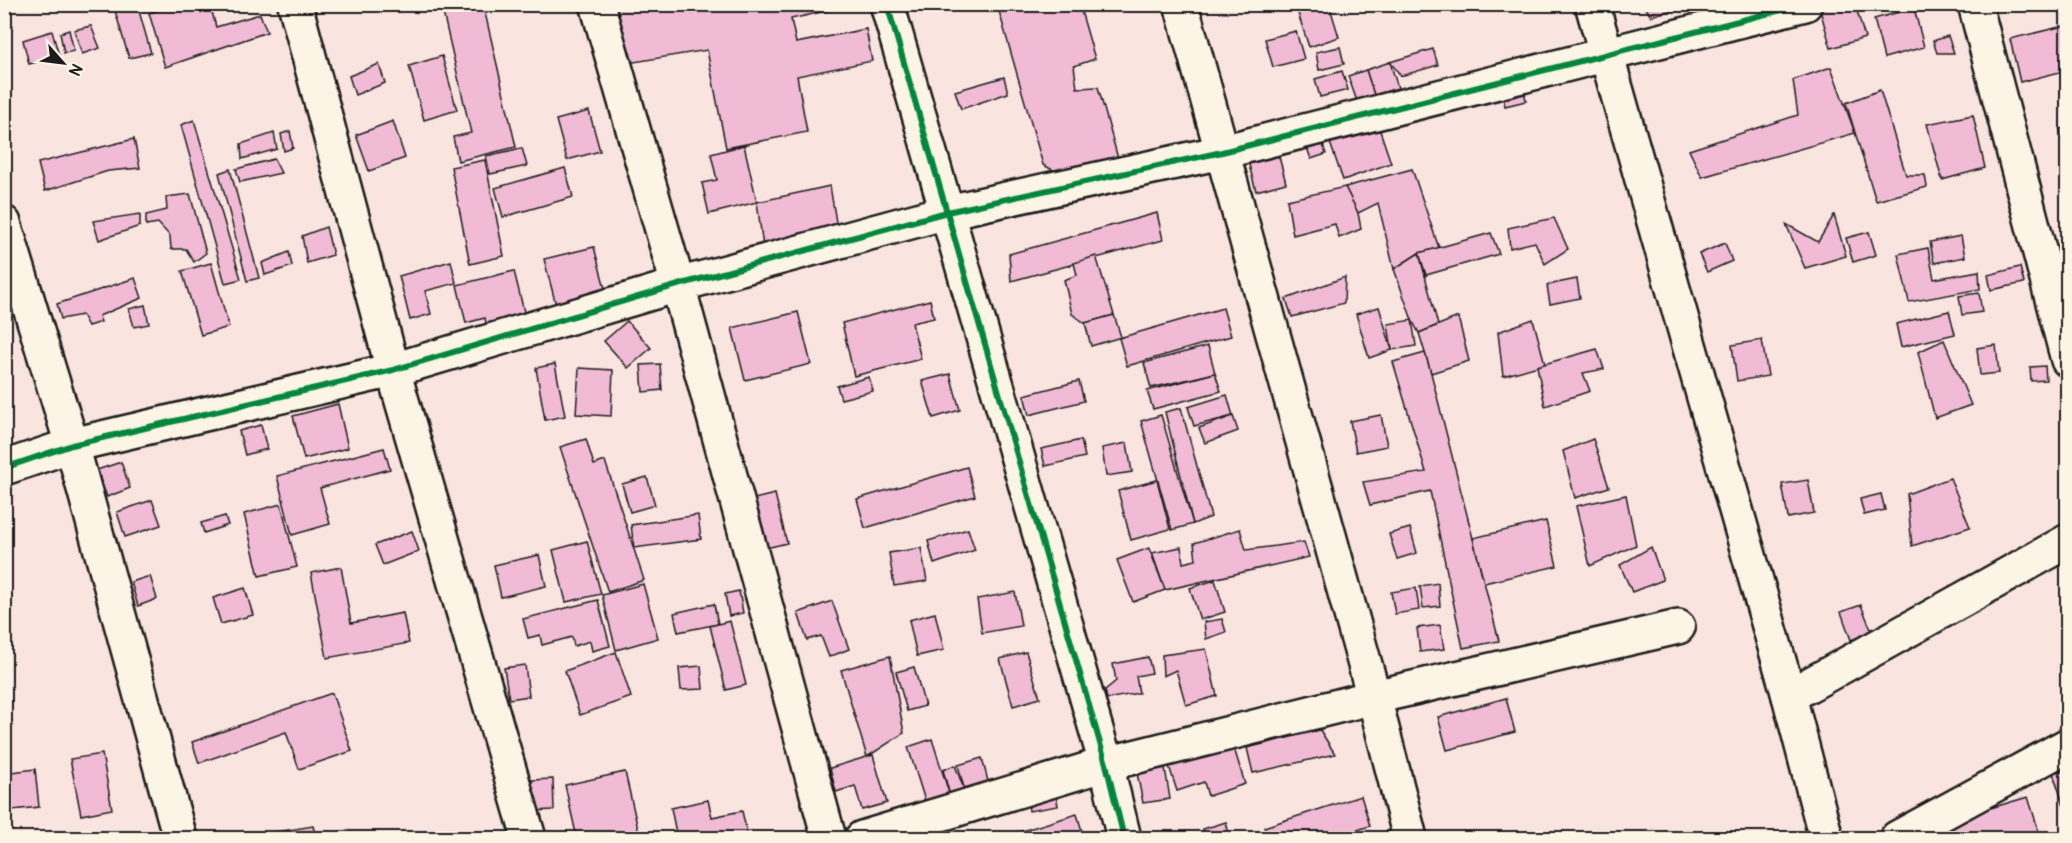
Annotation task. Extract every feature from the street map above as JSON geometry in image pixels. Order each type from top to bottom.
[{"type":"street","points":[[295,4],[393,370],[529,838]]},
{"type":"street","points":[[597,4],[678,285],[829,838]]},
{"type":"street","points":[[887,4],[1106,764],[1124,838]]},
{"type":"street","points":[[1182,4],[1374,697],[1410,838]]},
{"type":"street","points":[[1592,4],[1789,696],[1826,838]]},
{"type":"street","points":[[4,468],[72,445],[393,370],[678,285],[947,212],[1222,152],[1805,4]]},
{"type":"street","points":[[1975,4],[2067,360]]},
{"type":"street","points":[[4,223],[72,445],[180,838]]},
{"type":"street","points":[[1789,696],[2067,541]]},
{"type":"street","points":[[862,838],[1106,764],[1374,697],[1678,627]]},
{"type":"street","points":[[1897,838],[2067,745]]},
{"type":"building","points":[[113,4],[137,4],[151,53],[129,58]]},
{"type":"building","points":[[179,4],[210,4],[216,27],[260,14],[267,32],[165,67],[149,13]]},
{"type":"building","points":[[441,4],[483,4],[516,147],[458,161],[453,137],[471,133]]},
{"type":"building","points":[[605,4],[857,4],[791,19],[796,43],[866,29],[872,61],[797,76],[807,132],[726,148],[707,50],[622,64]]},
{"type":"building","points":[[997,4],[1079,4],[1095,59],[1074,66],[1077,88],[1098,87],[1119,162],[1063,175],[1043,165]]},
{"type":"building","points":[[1295,4],[1329,4],[1339,37],[1309,47]]},
{"type":"building","points":[[1643,4],[1671,4],[1672,10],[1651,16]]},
{"type":"building","points":[[1671,4],[1706,4],[1672,10]]},
{"type":"building","points":[[1838,4],[1855,4],[1865,38],[1831,48],[1820,10]]},
{"type":"building","points":[[1914,8],[1924,47],[1884,58],[1874,19]]},
{"type":"building","points":[[2068,25],[2068,70],[2020,82],[2010,39]]},
{"type":"building","points":[[91,26],[100,48],[82,54],[74,30]]},
{"type":"building","points":[[69,30],[74,51],[64,53],[60,33]]},
{"type":"building","points":[[52,31],[59,56],[29,64],[23,40]]},
{"type":"building","points":[[1296,31],[1304,59],[1273,67],[1265,39]]},
{"type":"building","points":[[1948,36],[1954,53],[1937,53],[1933,41]]},
{"type":"building","points":[[1340,47],[1344,64],[1319,70],[1316,52]]},
{"type":"building","points":[[1433,49],[1438,65],[1401,76],[1390,62]]},
{"type":"building","points":[[442,56],[457,110],[424,120],[409,66]]},
{"type":"building","points":[[1390,62],[1398,88],[1374,95],[1366,70]]},
{"type":"building","points":[[379,64],[385,83],[355,95],[349,76]]},
{"type":"building","points":[[1831,67],[1855,133],[1702,177],[1689,150],[1798,115],[1793,80]]},
{"type":"building","points":[[1366,70],[1374,95],[1357,101],[1348,76]]},
{"type":"building","points":[[1342,71],[1348,90],[1320,97],[1315,79]]},
{"type":"building","points":[[1004,77],[1008,93],[961,109],[955,91]]},
{"type":"building","points":[[1523,83],[1526,101],[1505,106],[1501,88]]},
{"type":"building","points":[[1880,90],[1906,175],[1925,175],[1927,187],[1876,201],[1846,103]]},
{"type":"building","points":[[589,111],[600,151],[567,160],[556,120]]},
{"type":"building","points":[[1973,115],[1985,168],[1942,180],[1927,124]]},
{"type":"building","points":[[1376,119],[1391,163],[1343,180],[1328,137]]},
{"type":"building","points":[[194,120],[241,279],[225,283],[181,125]]},
{"type":"building","points":[[393,121],[405,158],[369,171],[356,135]]},
{"type":"building","points":[[2068,128],[2068,142],[2063,143],[2060,129]]},
{"type":"building","points":[[290,131],[293,148],[284,151],[281,134]]},
{"type":"building","points":[[274,133],[277,149],[242,159],[241,144]]},
{"type":"building","points":[[1320,135],[1326,154],[1311,159],[1304,139]]},
{"type":"building","points":[[134,139],[140,168],[108,171],[45,191],[38,163]]},
{"type":"building","points":[[744,145],[757,202],[709,214],[702,183],[717,180],[711,154]]},
{"type":"building","points":[[522,148],[527,166],[490,174],[486,156]]},
{"type":"building","points":[[1278,153],[1286,183],[1256,191],[1248,161]]},
{"type":"building","points":[[274,159],[281,173],[240,182],[236,169]]},
{"type":"building","points":[[485,160],[504,256],[470,264],[451,167]]},
{"type":"building","points":[[565,168],[573,197],[503,217],[495,188]]},
{"type":"building","points":[[230,169],[259,278],[247,281],[219,173]]},
{"type":"building","points":[[1412,169],[1439,248],[1419,253],[1394,269],[1378,203],[1358,213],[1345,187]]},
{"type":"building","points":[[830,186],[839,240],[764,254],[757,202]]},
{"type":"building","points":[[1345,187],[1358,213],[1361,229],[1339,238],[1335,224],[1293,235],[1287,200]]},
{"type":"building","points":[[190,194],[206,253],[194,262],[186,249],[171,249],[170,236],[158,223],[146,225],[146,215],[167,210],[166,197]]},
{"type":"building","points":[[1157,213],[1163,240],[1011,281],[1009,254]]},
{"type":"building","points":[[140,214],[140,226],[99,240],[93,221]]},
{"type":"building","points":[[1834,215],[1846,256],[1805,268],[1786,224],[1818,242]]},
{"type":"building","points":[[1554,218],[1568,249],[1545,264],[1535,242],[1510,248],[1508,228]]},
{"type":"building","points":[[326,227],[333,255],[307,263],[302,236]]},
{"type":"building","points":[[1869,232],[1876,255],[1853,262],[1846,238]]},
{"type":"building","points":[[1491,233],[1499,254],[1426,275],[1419,253]]},
{"type":"building","points":[[1961,236],[1965,257],[1934,263],[1930,242]]},
{"type":"building","points":[[1725,243],[1732,261],[1707,272],[1699,254]]},
{"type":"building","points":[[594,247],[606,292],[556,305],[544,259]]},
{"type":"building","points":[[1928,248],[1934,279],[1979,271],[1980,289],[1909,302],[1898,254]]},
{"type":"building","points":[[289,252],[292,266],[265,275],[262,263]]},
{"type":"building","points":[[1419,253],[1438,325],[1419,333],[1394,269]]},
{"type":"building","points":[[1096,256],[1114,315],[1085,323],[1072,314],[1064,280],[1077,275],[1074,263]]},
{"type":"building","points":[[451,261],[456,283],[425,291],[431,314],[410,320],[399,276]]},
{"type":"building","points":[[211,263],[229,327],[201,335],[182,271]]},
{"type":"building","points":[[2020,267],[2024,283],[1991,290],[1988,275]]},
{"type":"building","points":[[514,271],[527,324],[488,333],[485,318],[466,323],[457,285]]},
{"type":"building","points":[[1345,277],[1344,303],[1292,317],[1286,299]]},
{"type":"building","points":[[135,278],[142,298],[99,316],[101,322],[88,326],[82,315],[61,319],[57,304]]},
{"type":"building","points":[[1577,279],[1580,298],[1550,304],[1547,285]]},
{"type":"building","points":[[1979,293],[1982,312],[1962,315],[1959,296]]},
{"type":"building","points":[[930,300],[934,318],[912,323],[921,359],[854,376],[842,323]]},
{"type":"building","points":[[145,305],[149,324],[134,327],[129,309]]},
{"type":"building","points":[[1379,307],[1392,350],[1369,358],[1356,314]]},
{"type":"building","points":[[1223,308],[1231,336],[1127,366],[1119,338]]},
{"type":"building","points":[[1949,311],[1955,334],[1901,347],[1896,324]]},
{"type":"building","points":[[798,312],[811,364],[745,380],[732,328]]},
{"type":"building","points":[[1114,315],[1121,337],[1091,346],[1085,323]]},
{"type":"building","points":[[1458,317],[1469,361],[1431,373],[1419,333]]},
{"type":"building","points":[[1533,319],[1545,364],[1503,376],[1498,332]]},
{"type":"building","points":[[1412,320],[1416,346],[1392,350],[1388,324]]},
{"type":"building","points":[[627,321],[651,348],[628,368],[604,341]]},
{"type":"building","points":[[1762,340],[1768,376],[1737,381],[1732,345]]},
{"type":"building","points":[[1944,340],[1971,405],[1935,418],[1918,352]]},
{"type":"building","points":[[1996,345],[1999,373],[1980,375],[1977,348]]},
{"type":"building","points":[[1208,346],[1215,373],[1151,388],[1144,363]]},
{"type":"building","points":[[1597,349],[1604,369],[1583,373],[1590,391],[1545,406],[1537,366]]},
{"type":"building","points":[[1425,353],[1499,641],[1463,648],[1430,491],[1370,505],[1363,482],[1426,472],[1393,362]]},
{"type":"building","points":[[555,364],[565,416],[545,420],[536,368]]},
{"type":"building","points":[[660,364],[662,390],[643,392],[641,365]]},
{"type":"building","points":[[2045,366],[2046,380],[2031,381],[2030,367]]},
{"type":"building","points":[[579,368],[613,370],[611,416],[576,414]]},
{"type":"building","points":[[1215,373],[1221,391],[1153,409],[1147,391]]},
{"type":"building","points":[[950,374],[960,410],[933,418],[922,381]]},
{"type":"building","points":[[869,377],[873,391],[841,399],[837,386]]},
{"type":"building","points":[[1079,381],[1084,401],[1029,415],[1024,395]]},
{"type":"building","points":[[1227,395],[1233,416],[1194,426],[1188,407]]},
{"type":"building","points":[[338,404],[348,448],[304,459],[293,416]]},
{"type":"building","points":[[1181,408],[1211,517],[1193,524],[1165,412]]},
{"type":"building","points":[[1161,415],[1193,524],[1172,530],[1141,421]]},
{"type":"building","points":[[1381,415],[1387,446],[1356,452],[1350,421]]},
{"type":"building","points":[[1233,416],[1238,431],[1205,443],[1199,428]]},
{"type":"building","points":[[261,425],[267,449],[245,455],[239,431]]},
{"type":"building","points":[[586,439],[594,465],[605,461],[644,580],[608,592],[560,447]]},
{"type":"building","points":[[1593,439],[1609,487],[1575,498],[1563,451]]},
{"type":"building","points":[[1081,440],[1085,457],[1045,466],[1041,449]]},
{"type":"building","points":[[1127,443],[1132,472],[1106,476],[1102,448]]},
{"type":"building","points":[[384,448],[390,469],[320,488],[330,524],[292,535],[277,476]]},
{"type":"building","points":[[121,462],[130,488],[107,497],[97,470]]},
{"type":"building","points":[[967,467],[975,496],[865,528],[857,499]]},
{"type":"building","points":[[647,477],[655,505],[630,512],[622,484]]},
{"type":"building","points":[[1950,478],[1970,527],[1912,546],[1907,494]]},
{"type":"building","points":[[1157,480],[1170,529],[1131,540],[1118,491]]},
{"type":"building","points":[[1808,480],[1814,513],[1788,518],[1782,484]]},
{"type":"building","points":[[775,494],[787,543],[766,548],[754,499]]},
{"type":"building","points":[[1881,494],[1885,510],[1864,515],[1860,499]]},
{"type":"building","points":[[1626,495],[1636,545],[1590,566],[1576,506]]},
{"type":"building","points":[[152,500],[161,525],[125,537],[117,512]]},
{"type":"building","points":[[281,504],[297,567],[259,576],[244,514]]},
{"type":"building","points":[[698,515],[701,539],[634,548],[631,525]]},
{"type":"building","points":[[225,516],[228,525],[204,533],[201,523]]},
{"type":"building","points":[[1546,521],[1557,566],[1484,583],[1473,538]]},
{"type":"building","points":[[1410,528],[1417,553],[1397,559],[1389,534]]},
{"type":"building","points":[[968,529],[975,550],[934,564],[928,541]]},
{"type":"building","points":[[1240,529],[1246,550],[1304,542],[1309,557],[1165,590],[1152,553],[1181,547],[1183,563],[1196,560],[1194,543]]},
{"type":"building","points":[[412,531],[419,551],[383,565],[375,545]]},
{"type":"building","points":[[587,541],[601,594],[566,602],[553,550]]},
{"type":"building","points":[[1651,547],[1663,580],[1632,592],[1620,565]]},
{"type":"building","points":[[921,548],[927,581],[894,586],[889,553]]},
{"type":"building","points":[[1149,548],[1165,590],[1133,602],[1117,560]]},
{"type":"building","points":[[539,555],[546,586],[501,597],[494,565]]},
{"type":"building","points":[[341,567],[351,623],[403,613],[409,643],[327,658],[311,573]]},
{"type":"building","points":[[150,576],[157,599],[138,606],[131,582]]},
{"type":"building","points":[[1215,580],[1225,612],[1200,620],[1190,588]]},
{"type":"building","points":[[1438,583],[1440,606],[1423,608],[1420,586]]},
{"type":"building","points":[[643,584],[658,638],[616,650],[602,595]]},
{"type":"building","points":[[245,588],[253,615],[221,624],[213,598]]},
{"type":"building","points":[[1416,588],[1419,610],[1395,614],[1391,592]]},
{"type":"building","points":[[739,591],[743,613],[729,616],[725,594]]},
{"type":"building","points":[[1015,592],[1021,626],[982,633],[977,599]]},
{"type":"building","points":[[598,600],[610,646],[592,651],[590,641],[574,646],[572,637],[542,645],[540,635],[528,638],[523,619]]},
{"type":"building","points":[[832,601],[849,649],[829,657],[821,636],[807,640],[798,613]]},
{"type":"building","points":[[714,604],[718,624],[678,632],[674,613]]},
{"type":"building","points":[[1861,605],[1872,632],[1851,640],[1841,612]]},
{"type":"building","points":[[935,613],[944,650],[917,656],[909,620]]},
{"type":"building","points":[[1222,619],[1226,632],[1206,639],[1204,622]]},
{"type":"building","points":[[730,621],[746,685],[726,690],[710,626]]},
{"type":"building","points":[[1440,625],[1444,649],[1420,652],[1417,628]]},
{"type":"building","points":[[1206,649],[1217,696],[1186,705],[1176,670],[1163,676],[1162,655]]},
{"type":"building","points":[[616,652],[631,697],[580,715],[565,671]]},
{"type":"building","points":[[1026,652],[1040,698],[1013,706],[1000,659]]},
{"type":"building","points":[[890,656],[904,733],[867,757],[841,670]]},
{"type":"building","points":[[1148,657],[1152,673],[1136,676],[1139,693],[1107,699],[1105,690],[1116,681],[1113,664]]},
{"type":"building","points":[[525,665],[529,696],[509,699],[504,668]]},
{"type":"building","points":[[701,666],[703,689],[681,690],[679,668]]},
{"type":"building","points":[[914,667],[925,706],[907,711],[896,672]]},
{"type":"building","points":[[332,693],[352,751],[299,769],[286,732],[199,763],[192,742]]},
{"type":"building","points":[[1506,698],[1515,732],[1447,750],[1438,717]]},
{"type":"building","points":[[1320,730],[1335,754],[1253,773],[1247,748]]},
{"type":"building","points":[[932,739],[950,796],[926,804],[908,747]]},
{"type":"building","points":[[1233,745],[1245,784],[1208,796],[1204,782],[1177,791],[1169,766]]},
{"type":"building","points":[[102,754],[112,809],[81,815],[70,759]]},
{"type":"building","points":[[873,755],[887,803],[862,810],[855,786],[836,792],[830,768]]},
{"type":"building","points":[[982,758],[989,785],[965,792],[958,765]]},
{"type":"building","points":[[955,765],[965,792],[950,796],[943,770]]},
{"type":"building","points":[[1165,768],[1170,799],[1143,803],[1137,773]]},
{"type":"building","points":[[35,769],[39,807],[4,811],[4,773]]},
{"type":"building","points":[[2068,770],[2068,818],[2053,773]]},
{"type":"building","points":[[625,772],[640,838],[577,838],[565,785]]},
{"type":"building","points":[[553,779],[554,810],[533,811],[532,780]]},
{"type":"building","points":[[1055,789],[1058,806],[1029,811],[1027,793]]},
{"type":"building","points":[[1361,796],[1370,826],[1331,838],[1268,838],[1264,827]]},
{"type":"building","points":[[2028,797],[2041,838],[1907,838],[1906,833]]},
{"type":"building","points":[[708,800],[712,817],[742,811],[748,838],[677,838],[671,808]]},
{"type":"building","points":[[1077,814],[1084,838],[1007,838],[1006,836]]},
{"type":"building","points":[[1226,822],[1230,838],[1205,838],[1203,829]]},
{"type":"building","points":[[313,826],[316,838],[239,838]]},
{"type":"cycle path","points":[[887,4],[1106,764],[1124,838]]},
{"type":"cycle path","points":[[4,468],[72,445],[393,370],[678,285],[947,212],[1222,152],[1805,4]]}]
